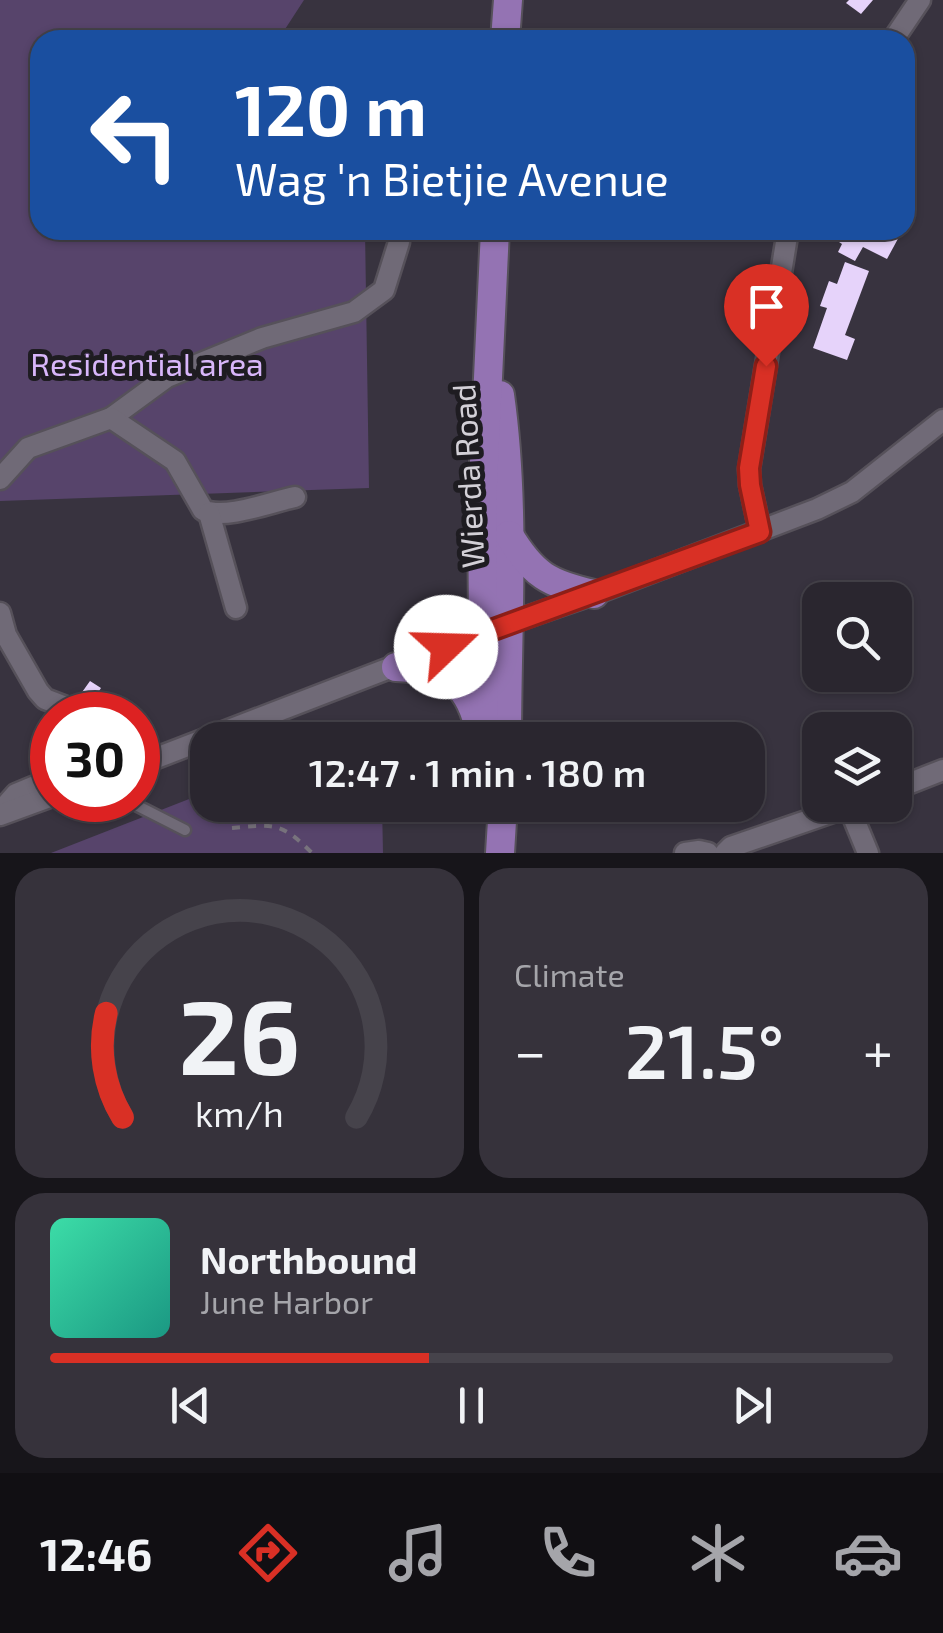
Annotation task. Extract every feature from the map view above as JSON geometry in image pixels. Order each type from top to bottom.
[{"type":"main road","points":[[506,30],[508,0]]},
{"type":"main road","name":"Wierda Road","points":[[495,240],[482,504],[505,722]]},
{"type":"main road","name":"Wierda Road","points":[[485,722],[509,535],[505,430],[491,329]]},
{"type":"main road","points":[[509,535],[524,561],[543,576],[563,587],[594,594]]},
{"type":"main road","points":[[396,668],[424,668],[458,684],[472,701],[478,722]]},
{"type":"main road","points":[[486,822],[487,853]]},
{"type":"main road","points":[[500,853],[502,822]]},
{"type":"street","points":[[900,30],[920,0]]},
{"type":"street","points":[[0,479],[28,448],[111,418],[167,376],[262,338],[354,312],[384,290],[399,240]]},
{"type":"street","points":[[760,532],[749,468],[786,240]]},
{"type":"street","points":[[111,418],[175,461],[202,510],[209,514],[295,496]]},
{"type":"street","points":[[160,756],[817,509],[852,492],[943,420]]},
{"type":"street","points":[[209,514],[236,608]]},
{"type":"street","points":[[0,613],[3,637],[39,692]]},
{"type":"street","points":[[912,782],[943,770]]},
{"type":"street","points":[[0,814],[16,794],[30,788]]},
{"type":"street","points":[[0,814],[30,804]]},
{"type":"street","points":[[725,853],[731,847],[804,822]]},
{"type":"street","points":[[857,822],[868,853]]},
{"type":"street","points":[[686,853],[708,853]]},
{"type":"lane","points":[[160,817],[185,830]]},
{"type":"path","points":[[232,828],[278,826],[312,853]]},
{"type":"green space","name":"Residential area","points":[[0,0],[304,0],[284,30],[30,30],[30,240],[365,240],[369,488],[0,501]]},
{"type":"green space","points":[[190,799],[190,822],[382,822],[383,853],[51,853],[130,822],[160,822],[160,810]]},
{"type":"building","points":[[873,0],[861,14],[846,3]]},
{"type":"building","points":[[897,240],[887,259],[863,247],[855,261],[838,252],[842,244],[839,242]]},
{"type":"building","points":[[845,262],[869,271],[845,335],[855,339],[847,360],[813,348],[827,308],[820,306],[829,281],[837,284]]},
{"type":"building","points":[[90,681],[101,688],[98,692],[82,692]]},
{"type":"route","points":[[446,647],[760,532],[749,468],[766,366]]}]
